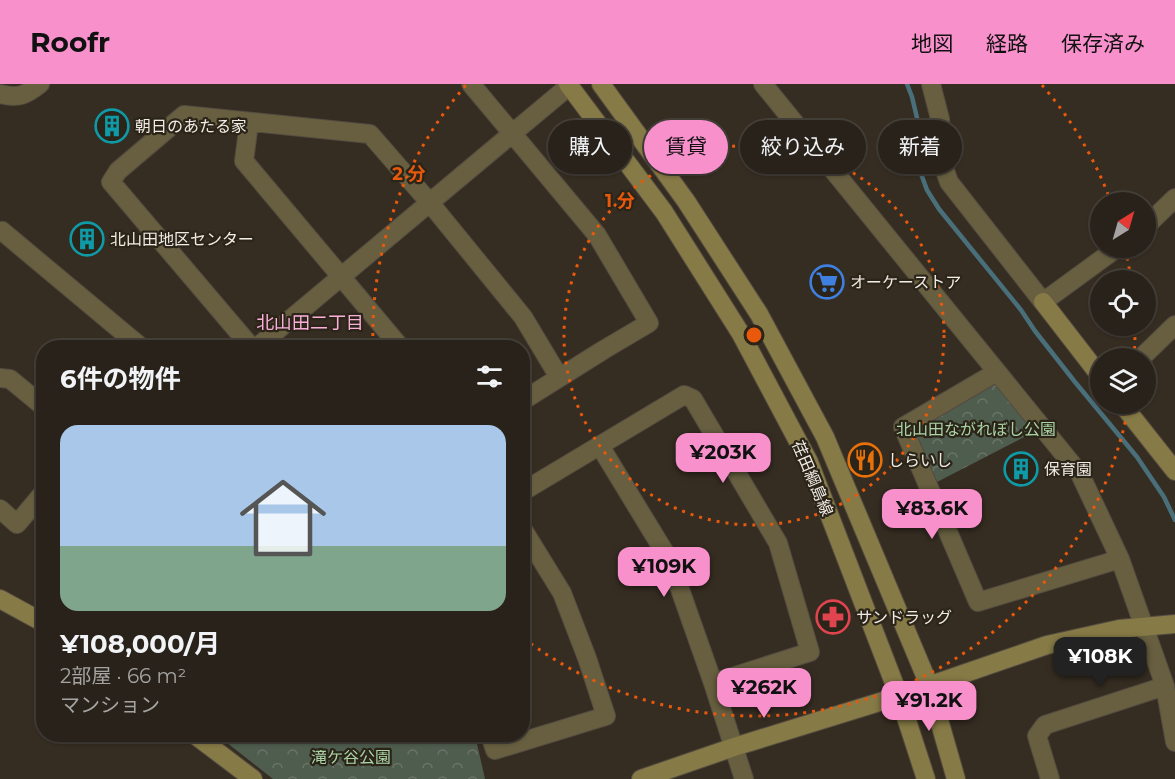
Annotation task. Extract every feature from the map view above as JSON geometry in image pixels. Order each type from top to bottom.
[{"type":"main road","name":"荏田綱島線","points":[[601,84],[686,201],[759,314],[825,437],[929,685],[956,779]]},
{"type":"main road","name":"荏田綱島線","points":[[568,85],[664,212],[741,334],[809,462],[899,696],[926,779]]},
{"type":"main road","points":[[1043,302],[1090,363]]},
{"type":"main road","points":[[1130,414],[1175,471]]},
{"type":"main road","points":[[0,599],[36,619]]},
{"type":"main road","points":[[640,779],[899,696],[1047,645],[1119,629],[1175,624]]},
{"type":"main road","points":[[204,742],[253,779]]},
{"type":"street","points":[[0,94],[12,98],[25,94],[40,84]]},
{"type":"street","points":[[471,84],[597,235],[649,323],[530,395]]},
{"type":"street","points":[[762,84],[1080,474],[1120,559],[1164,686],[1175,742]]},
{"type":"street","points":[[931,84],[940,119],[942,162],[949,182],[1043,302],[1103,258]]},
{"type":"street","points":[[264,340],[568,85]]},
{"type":"street","points":[[247,340],[111,182],[118,171],[184,115],[370,134],[523,317],[560,377]]},
{"type":"street","points":[[249,123],[244,161],[394,340]]},
{"type":"street","points":[[1156,216],[1175,198]]},
{"type":"street","points":[[0,232],[2,231],[11,238],[132,340]]},
{"type":"street","points":[[1151,348],[1175,325]]},
{"type":"street","points":[[997,372],[903,427],[978,602],[1120,559]]},
{"type":"street","points":[[0,378],[10,379],[36,400]]},
{"type":"street","points":[[530,487],[684,395],[693,399],[778,543],[810,652],[713,683]]},
{"type":"street","points":[[600,446],[670,561],[744,779]]},
{"type":"street","points":[[0,509],[17,524],[36,501]]},
{"type":"street","points":[[530,541],[562,593],[606,716],[530,739]]},
{"type":"street","points":[[1050,779],[1037,736],[1045,725],[1164,686]]},
{"type":"street","points":[[492,742],[495,750],[521,742]]},
{"type":"green space","name":"北山田ながれぼし公園","points":[[996,384],[1034,432],[937,482],[912,429]]},
{"type":"green space","name":"滝ケ谷公園","points":[[226,742],[477,742],[485,779],[273,779]]},
{"type":"waterway","points":[[907,84],[918,122],[920,171],[927,190],[939,209],[1021,310],[1075,382],[1137,457],[1164,497],[1175,520]]},
{"type":"place","name":"朝日のあたる家","points":[[112,126]]},
{"type":"place","name":"北山田地区センター","points":[[87,239]]},
{"type":"place","name":"オーケーストア","points":[[827,282]]},
{"type":"place","name":"しらいし","points":[[865,460]]},
{"type":"place","name":"保育園","points":[[1021,469]]},
{"type":"place","name":"サンドラッグ","points":[[833,617]]},
{"type":"district","name":"北山田二丁目","points":[[310,323]]}]
